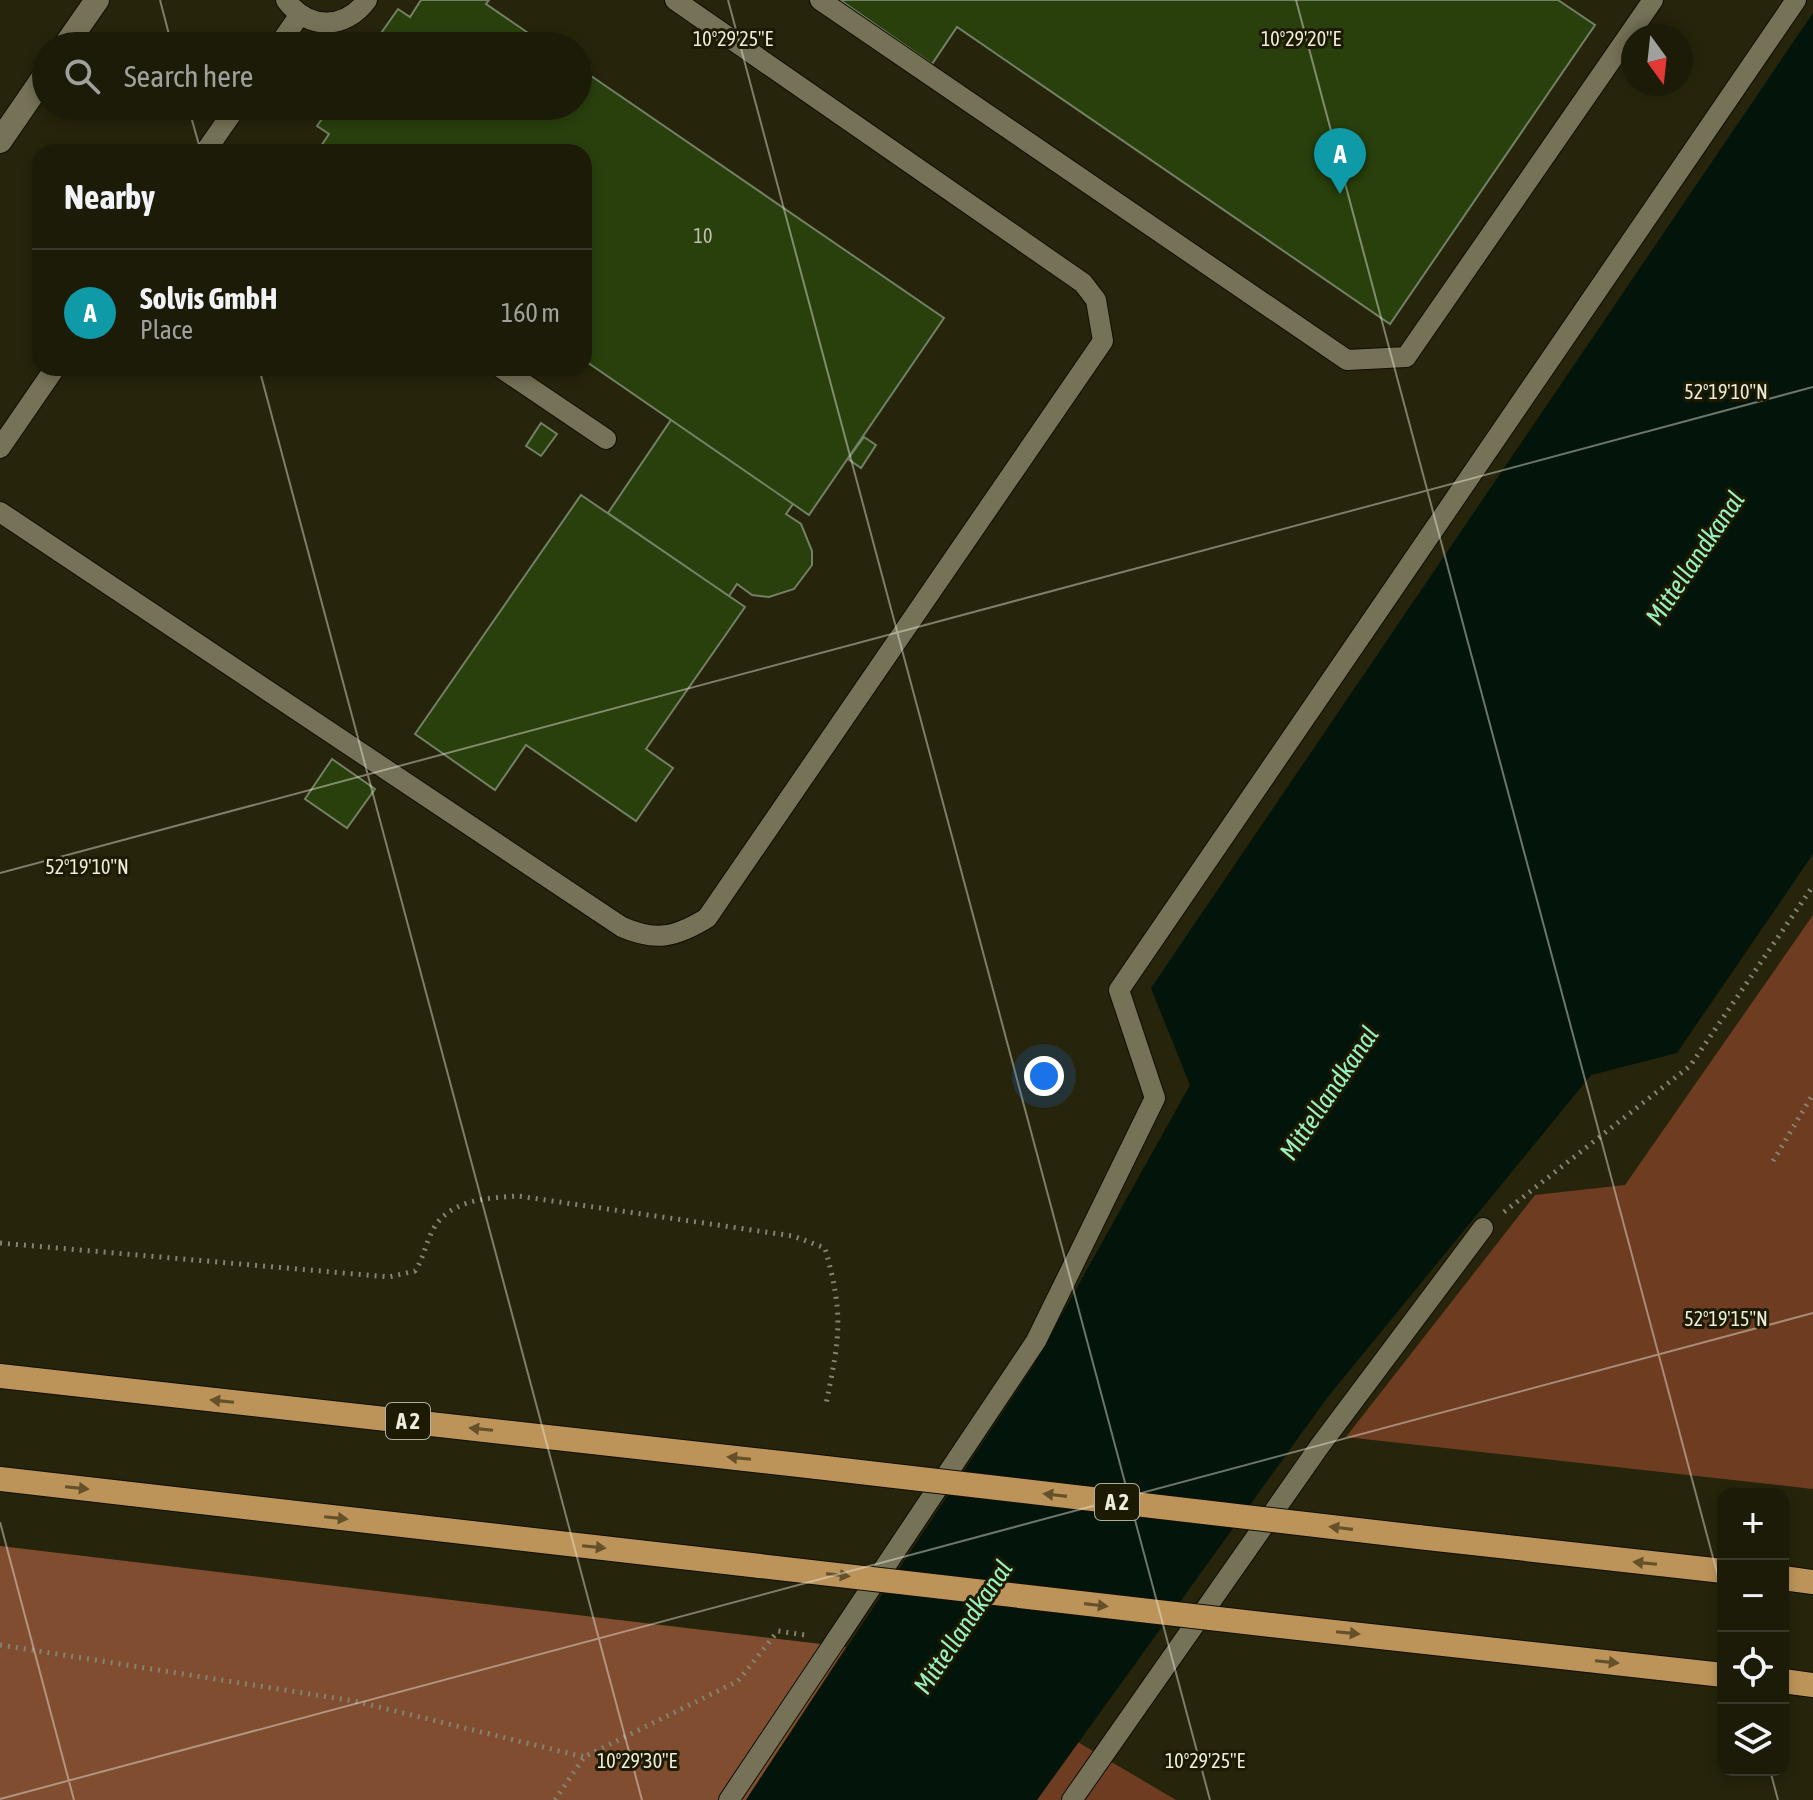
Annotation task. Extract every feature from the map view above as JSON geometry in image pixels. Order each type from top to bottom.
[{"type":"highway","name":"A 2","points":[[0,1376],[1717,1570]]},
{"type":"highway","points":[[0,1479],[1717,1674]]},
{"type":"highway","points":[[1789,1579],[1813,1582]]},
{"type":"highway","points":[[1789,1682],[1813,1685]]},
{"type":"street","points":[[75,32],[97,0]]},
{"type":"street","points":[[0,141],[32,94]]},
{"type":"lane","points":[[284,32],[293,8],[317,23],[335,23],[352,15],[367,0]]},
{"type":"lane","points":[[0,512],[622,927],[644,937],[665,936],[690,928],[707,918],[1103,341],[1096,300],[1083,283],[675,0]]},
{"type":"lane","points":[[820,0],[1347,360],[1406,357],[1653,0]]},
{"type":"lane","points":[[729,1800],[1036,1341],[1155,1098],[1119,990],[1796,0]]},
{"type":"lane","points":[[211,144],[227,120]]},
{"type":"lane","points":[[0,448],[50,376]]},
{"type":"lane","points":[[513,376],[606,439]]},
{"type":"lane","points":[[1072,1800],[1319,1447],[1483,1228]]},
{"type":"path","points":[[1483,1228],[1607,1135],[1690,1066],[1813,886]]},
{"type":"path","points":[[1773,1161],[1813,1094]]},
{"type":"path","points":[[0,1243],[389,1277],[415,1271],[424,1257],[430,1233],[449,1210],[479,1199],[518,1196],[793,1236],[825,1248],[837,1292],[841,1333],[826,1404]]},
{"type":"path","points":[[555,1800],[584,1757],[738,1681],[778,1631]]},
{"type":"path","points":[[0,1645],[354,1701],[584,1757]]},
{"type":"shaded area","points":[[1813,915],[1813,1489],[1346,1437],[1535,1195],[1625,1185]]},
{"type":"shaded area","points":[[0,1546],[846,1647],[746,1800],[0,1800]]},
{"type":"shaded area","points":[[1076,1741],[1176,1800],[1037,1800]]},
{"type":"water","name":"Mittellandkanal","points":[[1813,13],[1813,854],[1677,1053],[1591,1075],[1327,1398],[1037,1800],[746,1800],[1032,1368],[1190,1085],[1151,988]]},
{"type":"building","points":[[421,0],[489,0],[486,4],[527,32],[382,32],[398,9],[410,17]]},
{"type":"building","points":[[840,0],[1558,0],[1595,25],[1390,324],[957,27],[932,64]]},
{"type":"building","points":[[592,77],[944,318],[809,515],[592,366],[592,144],[322,144],[329,134],[317,126],[321,120],[592,120]]},
{"type":"building","points":[[671,420],[793,504],[786,514],[801,524],[812,551],[812,565],[794,589],[769,597],[752,595],[737,584],[729,596],[608,513]]},
{"type":"building","points":[[541,423],[557,434],[541,456],[526,446]]},
{"type":"building","points":[[864,437],[876,445],[861,468],[848,459]]},
{"type":"building","points":[[581,495],[745,607],[646,749],[673,768],[636,821],[526,745],[495,790],[415,734]]},
{"type":"building","points":[[332,759],[375,789],[347,828],[305,799]]},
{"type":"place","name":"Solvis GmbH","points":[[1340,194]]}]
